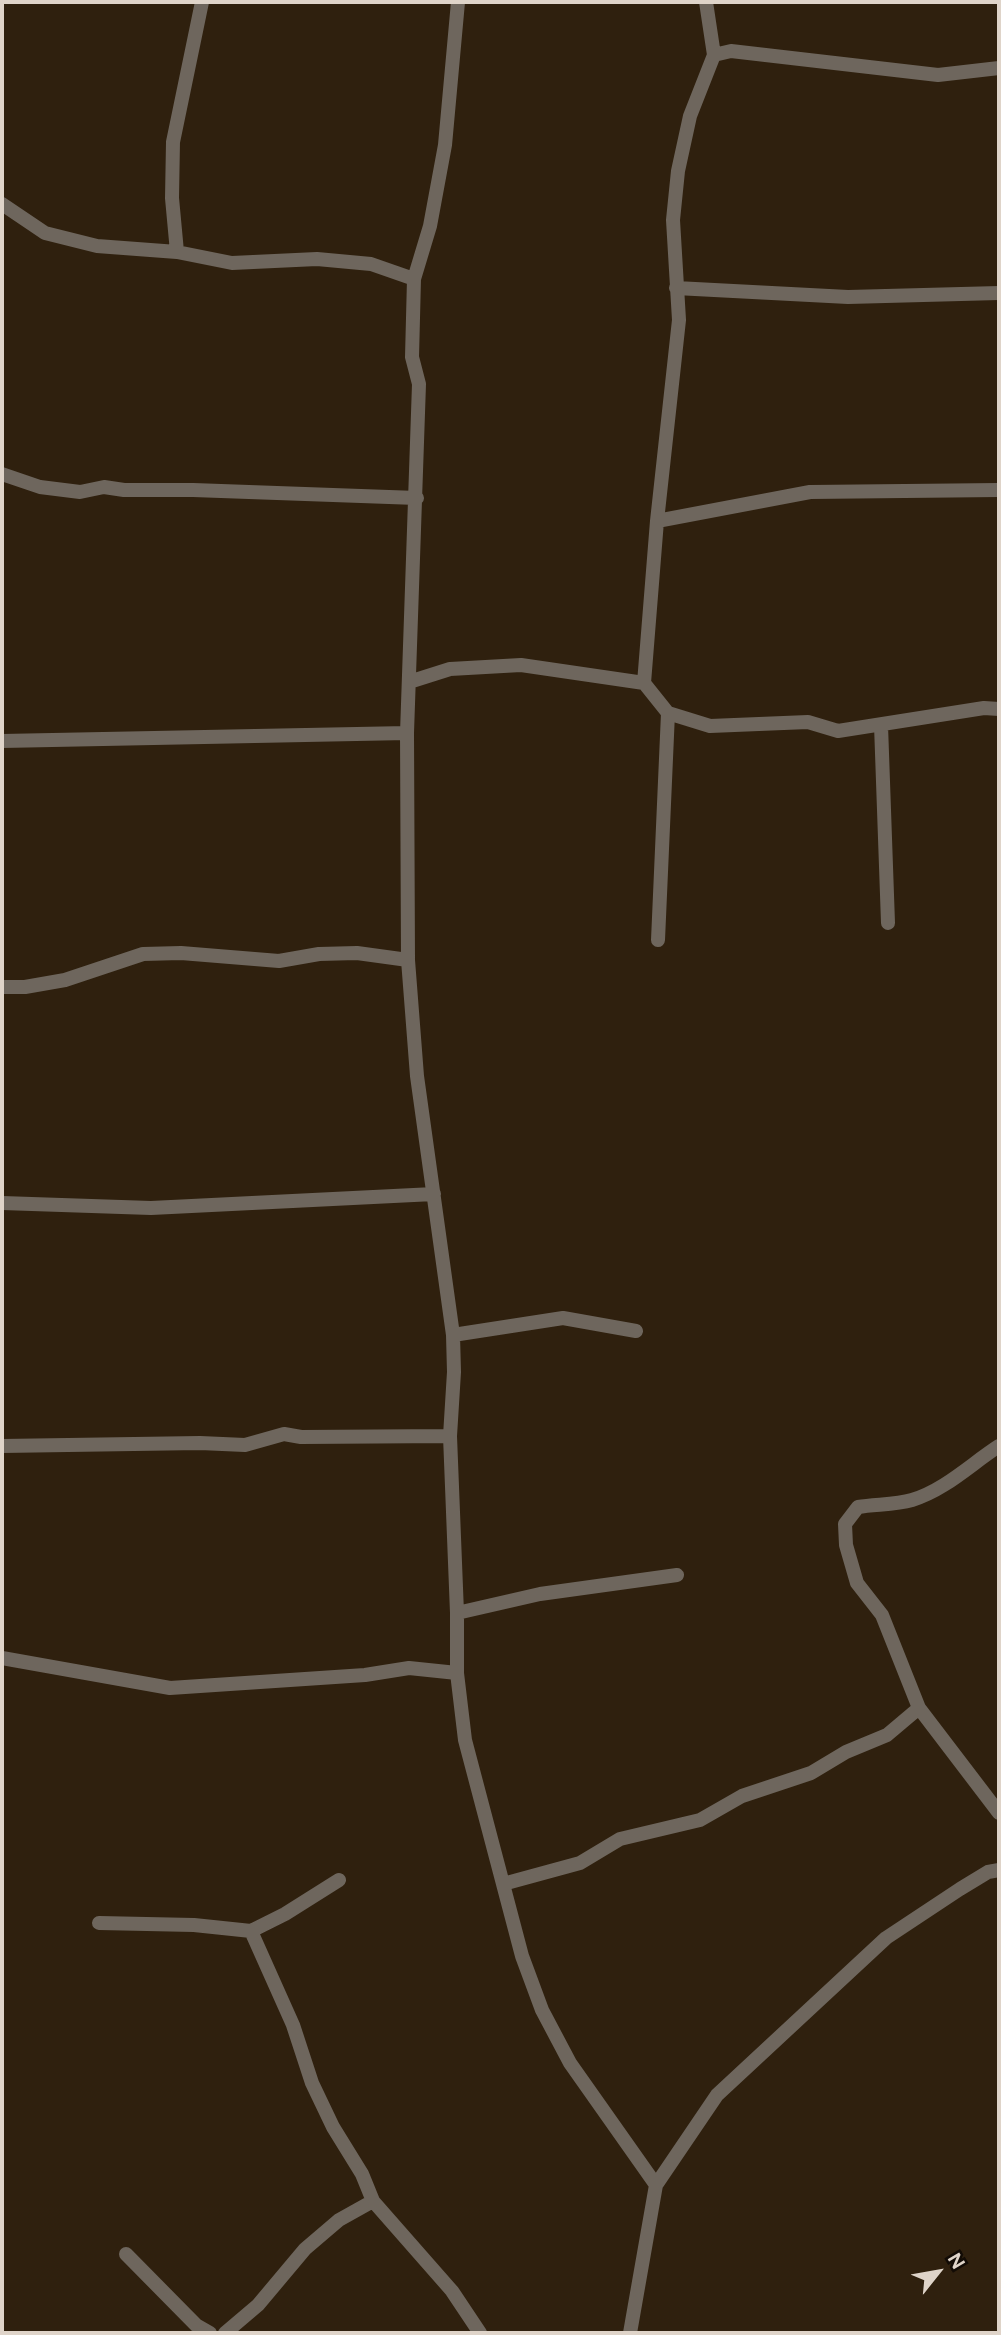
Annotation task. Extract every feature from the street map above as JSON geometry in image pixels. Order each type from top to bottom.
[{"type":"street","points":[[177,252],[172,198],[173,142],[202,2]]},
{"type":"street","points":[[458,2],[445,145],[430,226],[414,279],[412,357],[419,384],[407,733],[408,960],[417,1076],[453,1335],[450,1436],[457,1673],[465,1740],[522,1956],[542,2010],[570,2063],[656,2185]]},
{"type":"street","points":[[706,2],[714,55],[690,116],[678,170],[673,220],[679,320],[657,521],[644,682],[668,713],[710,726],[807,722],[838,731],[984,708],[999,709]]},
{"type":"street","points":[[714,55],[731,51],[937,75],[999,68]]},
{"type":"street","points":[[2,204],[45,233],[97,246],[177,252],[232,263],[317,259],[371,264],[414,279]]},
{"type":"street","points":[[676,288],[848,297],[999,293]]},
{"type":"street","points":[[2,474],[40,487],[80,492],[104,487],[124,490],[417,498]]},
{"type":"street","points":[[657,521],[810,492],[999,490]]},
{"type":"street","points":[[410,682],[450,669],[521,665],[644,682]]},
{"type":"street","points":[[658,940],[668,713]]},
{"type":"street","points":[[881,725],[888,923]]},
{"type":"street","points":[[2,741],[407,733]]},
{"type":"street","points":[[2,987],[25,987],[65,979],[143,954],[181,953],[279,961],[319,954],[357,953],[408,960]]},
{"type":"street","points":[[2,1203],[151,1208],[434,1194]]},
{"type":"street","points":[[453,1335],[563,1318],[636,1331]]},
{"type":"street","points":[[2,1446],[200,1443],[245,1445],[284,1434],[301,1437],[450,1436]]},
{"type":"street","points":[[999,1446],[942,1486],[911,1500],[858,1507],[845,1524],[846,1545],[858,1583],[882,1615],[919,1708],[999,1813]]},
{"type":"street","points":[[457,1613],[541,1594],[677,1575]]},
{"type":"street","points":[[2,1658],[170,1688],[365,1675],[409,1668],[457,1673]]},
{"type":"street","points":[[503,1885],[580,1863],[620,1839],[700,1820],[742,1796],[811,1773],[846,1752],[887,1735],[919,1708]]},
{"type":"street","points":[[630,2333],[656,2185],[717,2095],[886,1938],[988,1872],[999,1870]]},
{"type":"street","points":[[99,1923],[194,1925],[251,1931],[285,1914],[339,1880]]},
{"type":"street","points":[[251,1931],[293,2025],[318,2094],[333,2127],[362,2174],[373,2201],[452,2291],[480,2333]]},
{"type":"street","points":[[225,2333],[258,2305],[305,2249],[339,2220],[373,2201]]},
{"type":"street","points":[[126,2254],[196,2325],[210,2333]]}]
